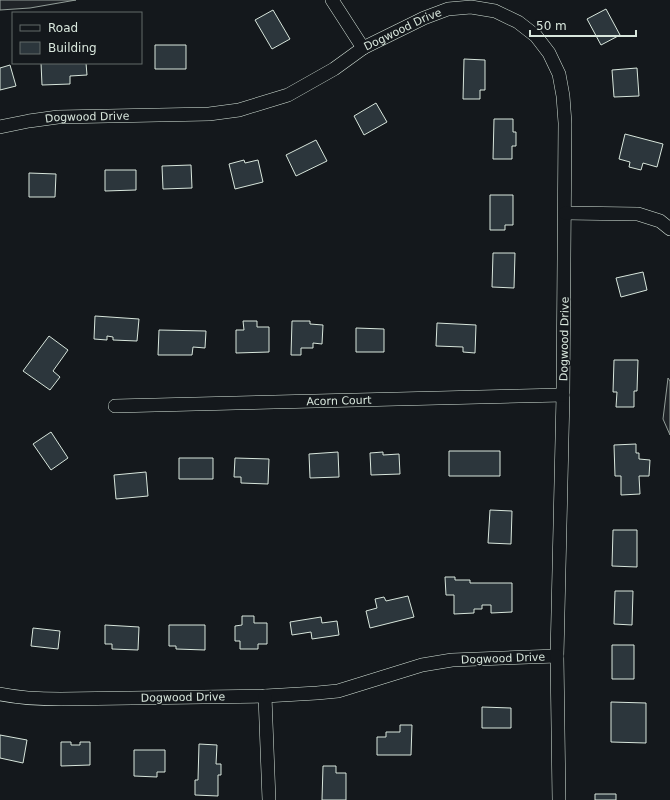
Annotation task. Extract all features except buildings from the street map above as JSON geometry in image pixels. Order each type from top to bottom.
[{"type":"street","points":[[332,0],[363,48]]},
{"type":"street","name":"Dogwood Drive","points":[[0,127],[58,117],[209,114],[239,110],[288,95],[334,69],[363,48],[424,18],[448,9],[470,7],[495,11],[518,22],[536,36],[549,53],[559,74],[563,96],[565,123],[563,395],[557,656],[445,661],[422,665],[338,691],[317,694],[35,699],[0,694]]},
{"type":"street","points":[[565,213],[638,214],[660,221],[670,229]]},
{"type":"street","name":"Acorn Court","points":[[115,406],[563,395]]},
{"type":"street","points":[[557,656],[559,800]]},
{"type":"street","points":[[265,696],[269,800]]},
{"type":"shaded area","points":[[0,0],[76,0],[30,8],[0,10]]},
{"type":"shaded area","points":[[668,378],[670,381],[670,435],[663,419]]}]
